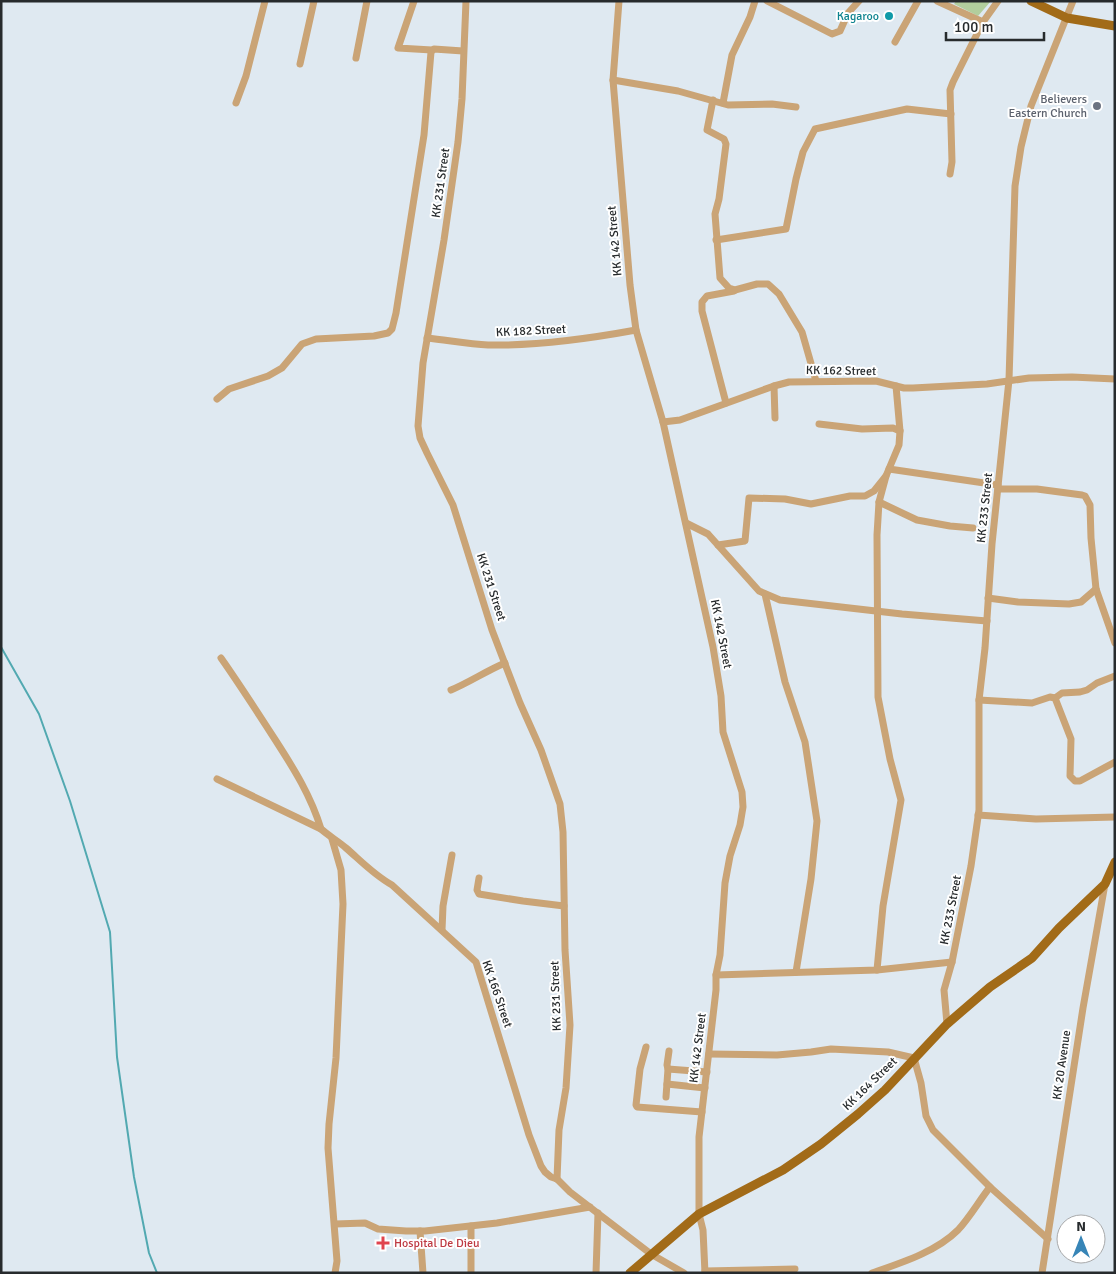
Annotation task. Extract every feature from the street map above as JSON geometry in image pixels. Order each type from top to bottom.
[{"type":"main road","points":[[1031,1],[1067,18],[1114,26]]},
{"type":"main road","name":"KK 20 Avenue","points":[[1105,884],[1115,862]]},
{"type":"main road","name":"KK 164 Street","points":[[630,1273],[699,1214],[783,1170],[822,1144],[885,1090],[947,1024],[990,988],[1032,958],[1059,928],[1105,884]]},
{"type":"street","points":[[236,104],[246,76],[265,1]]},
{"type":"street","points":[[300,64],[314,1]]},
{"type":"street","points":[[356,58],[368,1]]},
{"type":"street","points":[[414,1],[398,48],[463,50]]},
{"type":"street","name":"KK 231 Street","points":[[466,1],[462,99],[458,142],[427,338],[420,389],[418,426],[420,438],[452,505],[492,630],[520,703],[541,750],[560,804],[563,832],[565,950],[570,1025],[566,1088],[559,1130],[557,1179]]},
{"type":"street","name":"KK 142 Street","points":[[619,1],[613,80],[630,285],[636,330],[663,422],[714,647],[721,696],[723,732],[742,792],[743,807],[740,825],[730,856],[726,883],[720,955],[716,975],[716,990],[699,1137],[699,1214],[705,1272]]},
{"type":"street","points":[[723,103],[732,55],[750,17],[755,1]]},
{"type":"street","points":[[767,1],[832,34],[837,34],[840,31],[848,13],[859,1]]},
{"type":"street","points":[[895,42],[918,1]]},
{"type":"street","points":[[937,1],[983,22]]},
{"type":"street","points":[[950,174],[952,162],[950,99],[952,85],[983,22],[998,1]]},
{"type":"street","name":"KK 233 Street","points":[[947,1024],[944,990],[952,962],[971,866],[978,815],[980,700],[992,544],[1009,380],[1015,186],[1021,147],[1031,106],[1073,1]]},
{"type":"street","points":[[218,399],[229,389],[268,376],[282,368],[302,344],[316,339],[332,337],[374,336],[388,333],[392,329],[424,135],[432,50]]},
{"type":"street","points":[[613,80],[678,91],[732,106],[772,104],[796,107]]},
{"type":"street","points":[[713,100],[707,130],[724,139],[726,144],[721,189],[715,214],[720,278],[729,288],[735,290]]},
{"type":"street","points":[[716,240],[786,229],[803,152],[815,129],[906,108],[950,114]]},
{"type":"street","points":[[726,403],[702,312],[702,302],[707,296],[757,284],[768,284],[779,294],[802,332],[816,381]]},
{"type":"street","name":"KK 182 Street","points":[[427,338],[487,345],[536,344],[583,340],[636,330]]},
{"type":"street","name":"KK 162 Street","points":[[663,422],[680,420],[774,386],[797,382],[876,380],[896,386],[913,388],[957,387],[1009,380],[1072,377],[1115,379]]},
{"type":"street","points":[[774,386],[775,418]]},
{"type":"street","points":[[877,970],[883,906],[901,800],[890,760],[878,697],[877,535],[879,502],[887,473],[899,445],[900,431],[896,386]]},
{"type":"street","points":[[819,424],[862,429],[893,428],[900,431]]},
{"type":"street","points":[[887,473],[1085,496],[1090,505],[1096,588],[1115,643]]},
{"type":"street","points":[[718,545],[745,541],[749,498],[784,499],[812,504],[850,496],[865,496],[874,491],[887,473]]},
{"type":"street","points":[[879,502],[917,520],[973,528]]},
{"type":"street","points":[[686,524],[708,534],[759,591],[780,600],[987,622]]},
{"type":"street","points":[[988,598],[1013,602],[1069,604],[1081,602],[1096,588]]},
{"type":"street","points":[[765,594],[785,682],[805,742],[817,821],[811,879],[796,972]]},
{"type":"street","points":[[221,658],[301,779],[316,812],[321,829]]},
{"type":"street","points":[[451,690],[505,663]]},
{"type":"street","points":[[980,700],[1032,703],[1050,697],[1054,698],[1062,693],[1087,690],[1097,683],[1115,676]]},
{"type":"street","points":[[1054,698],[1071,739],[1070,776],[1072,779],[1080,781],[1115,762]]},
{"type":"street","name":"KK 166 Street","points":[[217,779],[321,829],[332,839],[344,846],[379,878],[392,884],[476,962],[529,1135],[541,1166],[551,1177],[557,1179],[651,1254],[684,1273]]},
{"type":"street","points":[[978,815],[1036,820],[1115,817]]},
{"type":"street","points":[[332,839],[341,870],[343,904],[336,1058],[328,1124],[328,1148],[337,1261],[335,1273]]},
{"type":"street","points":[[442,930],[443,906],[452,855]]},
{"type":"street","points":[[480,878],[477,890],[479,894],[523,902],[564,906]]},
{"type":"street","name":"KK 20 Avenue","points":[[1042,1273],[1083,1008],[1105,884]]},
{"type":"street","points":[[716,975],[877,970],[952,962]]},
{"type":"street","points":[[646,1047],[640,1070],[637,1107],[702,1112]]},
{"type":"street","points":[[709,1054],[777,1055],[830,1049],[888,1052],[914,1058],[921,1083],[928,1123],[954,1152],[990,1187],[1048,1239]]},
{"type":"street","points":[[666,1097],[669,1051]]},
{"type":"street","points":[[668,1069],[707,1072]]},
{"type":"street","points":[[667,1084],[705,1088]]},
{"type":"street","points":[[872,1273],[896,1265],[937,1246],[949,1238],[990,1187]]},
{"type":"street","points":[[335,1224],[365,1223],[378,1228],[420,1231],[497,1223],[590,1207]]},
{"type":"street","points":[[596,1273],[598,1213]]},
{"type":"street","points":[[471,1226],[471,1273]]},
{"type":"street","points":[[420,1231],[423,1273]]},
{"type":"street","points":[[705,1272],[795,1268]]},
{"type":"green space","points":[[956,1],[991,1],[978,16],[954,4]]},
{"type":"waterway","points":[[1,647],[39,714],[70,801],[110,932],[117,1057],[134,1177],[149,1253],[157,1273]]},
{"type":"place","name":"Kagaroo","points":[[889,16]]},
{"type":"place","name":"Believers Eastern Church","points":[[1097,106]]},
{"type":"place","name":"Hospital De Dieu","points":[[383,1243]]}]
